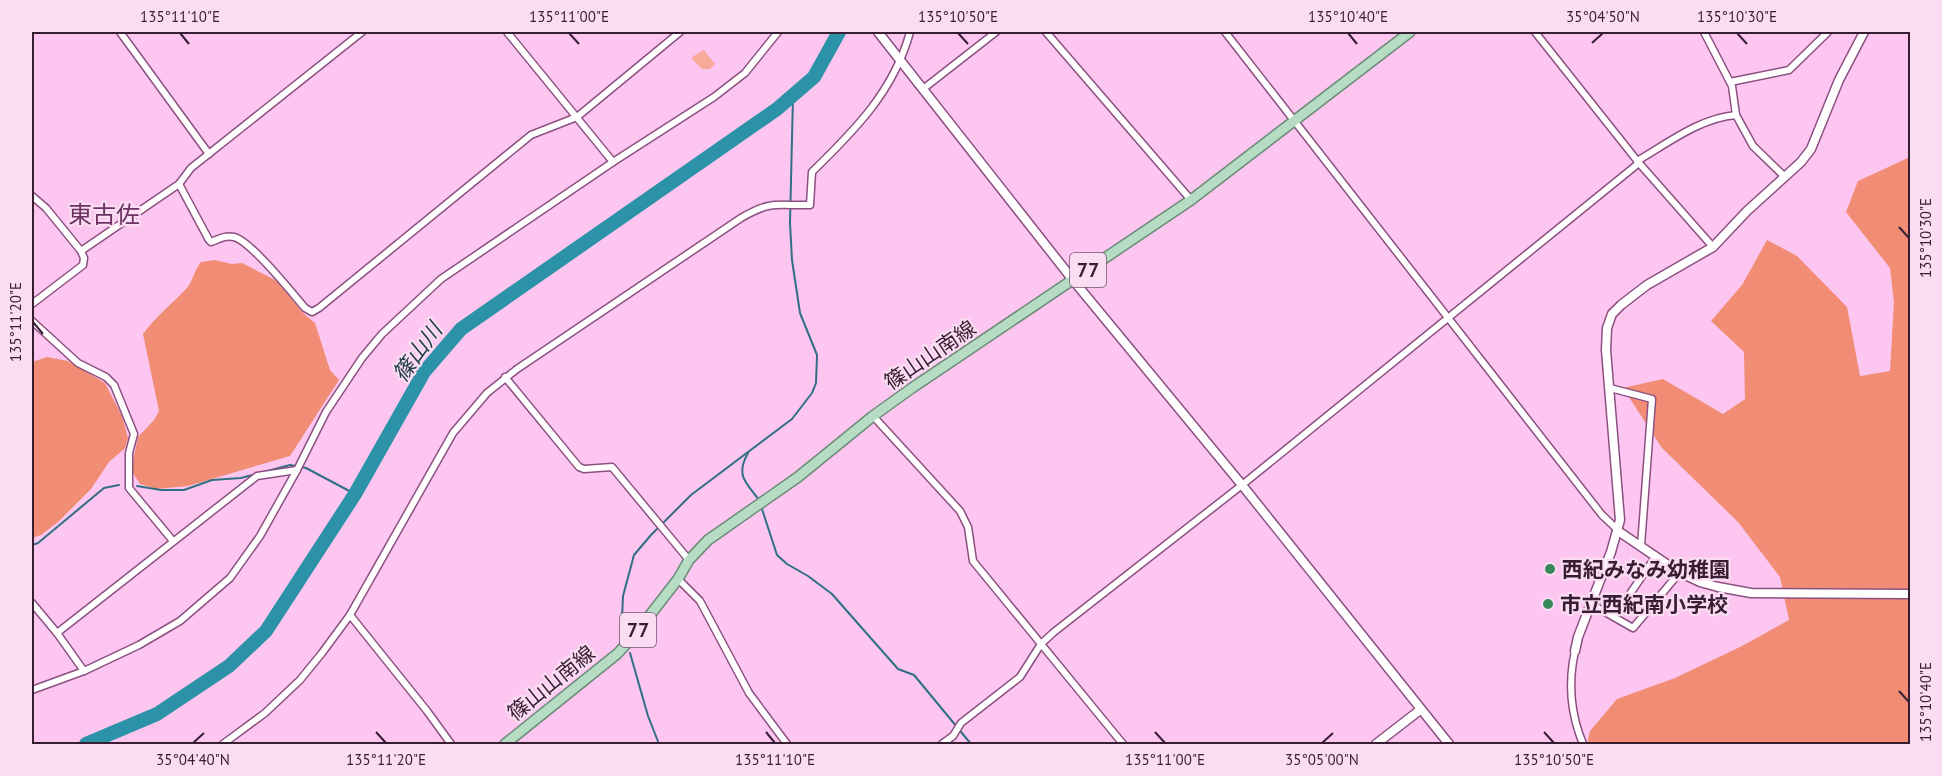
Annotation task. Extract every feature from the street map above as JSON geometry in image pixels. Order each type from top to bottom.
[{"type":"main road","name":"篠山山南線","points":[[505,744],[617,654],[678,579],[689,560],[708,540],[798,477],[873,416],[912,388],[1191,200],[1410,32]]},
{"type":"street","points":[[120,32],[209,154]]},
{"type":"street","points":[[81,251],[179,184],[191,168],[362,32]]},
{"type":"street","points":[[507,32],[613,162]]},
{"type":"street","points":[[179,184],[211,242],[225,236],[236,237],[251,248],[305,308],[312,312],[319,309],[531,135],[577,117],[680,32]]},
{"type":"street","points":[[32,690],[84,671],[139,645],[180,621],[230,578],[260,536],[326,412],[362,358],[382,334],[441,279],[613,162],[714,97],[745,73],[778,32]]},
{"type":"street","points":[[878,32],[1073,280],[1242,485],[1449,744]]},
{"type":"street","points":[[224,744],[265,713],[300,680],[350,615],[453,434],[487,393],[505,377],[741,218],[759,208],[776,204],[810,205],[812,172],[852,134],[878,100],[910,32]]},
{"type":"street","points":[[923,89],[996,32]]},
{"type":"street","points":[[1046,32],[1191,200]]},
{"type":"street","points":[[1225,32],[1602,515],[1618,531],[1680,572],[1700,582],[1751,593],[1911,594]]},
{"type":"street","points":[[1535,32],[1638,162],[1713,247]]},
{"type":"street","points":[[1704,32],[1730,82],[1737,115],[1753,146],[1785,177]]},
{"type":"street","points":[[1730,82],[1744,77],[1760,77],[1789,70],[1828,32]]},
{"type":"street","points":[[1583,744],[1573,712],[1570,681],[1575,651],[1620,520],[1606,350],[1612,314],[1621,304],[1647,285],[1713,247],[1811,150],[1839,81],[1864,32]]},
{"type":"street","points":[[942,744],[953,736],[961,723],[1020,677],[1041,644],[1242,485],[1638,162],[1704,123],[1722,116],[1737,115]]},
{"type":"street","points":[[32,196],[46,208],[81,251],[84,258],[83,265],[32,304]]},
{"type":"street","points":[[32,321],[78,363],[106,377],[114,385],[134,434],[129,453],[129,488],[173,541]]},
{"type":"street","points":[[505,377],[579,467],[584,469],[612,467],[689,560]]},
{"type":"street","points":[[1610,388],[1652,399],[1641,546]]},
{"type":"street","points":[[873,416],[966,518],[973,561],[1123,744]]},
{"type":"street","points":[[57,633],[257,476],[297,470]]},
{"type":"street","points":[[1614,617],[1656,556]]},
{"type":"street","points":[[1591,604],[1633,628],[1680,572]]},
{"type":"street","points":[[678,579],[700,601],[749,693],[787,744]]},
{"type":"street","points":[[32,603],[84,671]]},
{"type":"street","points":[[350,615],[451,744]]},
{"type":"street","points":[[1376,744],[1420,710]]},
{"type":"shaded area","points":[[704,50],[715,64],[710,69],[702,69],[692,59]]},
{"type":"shaded area","points":[[1910,157],[1910,744],[1587,744],[1590,731],[1617,699],[1675,678],[1742,646],[1789,620],[1780,577],[1738,522],[1662,448],[1623,388],[1663,379],[1723,414],[1745,399],[1744,352],[1711,321],[1742,285],[1767,240],[1797,256],[1847,307],[1860,376],[1890,371],[1894,302],[1890,268],[1846,212],[1858,181]]},
{"type":"shaded area","points":[[215,260],[232,264],[242,263],[277,281],[303,313],[315,323],[330,370],[339,380],[290,456],[188,486],[157,489],[140,484],[131,470],[138,437],[159,411],[143,334],[187,288],[201,262]]},
{"type":"shaded area","points":[[47,357],[68,361],[105,383],[122,416],[128,438],[125,448],[109,462],[91,489],[58,522],[41,535],[32,538],[32,362]]},
{"type":"waterway","name":"篠山川","points":[[86,744],[157,714],[229,666],[266,631],[355,494],[424,372],[461,329],[777,109],[814,77],[839,32]]},
{"type":"waterway","points":[[625,634],[622,618],[623,596],[634,555],[691,495],[792,419],[812,393],[816,383],[817,355],[800,313],[792,260],[790,223],[793,96]]},
{"type":"waterway","points":[[748,453],[742,473],[746,483],[759,500]]},
{"type":"waterway","points":[[137,486],[161,490],[184,490],[212,480],[241,478],[290,465],[306,468],[355,494]]},
{"type":"waterway","points":[[32,545],[38,543],[104,488],[119,485]]},
{"type":"waterway","points":[[761,506],[777,555],[832,594],[898,669],[914,675],[971,744]]},
{"type":"waterway","points":[[630,653],[648,716],[659,744]]},
{"type":"place","name":"西紀みなみ幼稚園","points":[[1550,569]]},
{"type":"place","name":"市立西紀南小学校","points":[[1548,604]]},
{"type":"district","name":"東古佐","points":[[104,214]]}]
